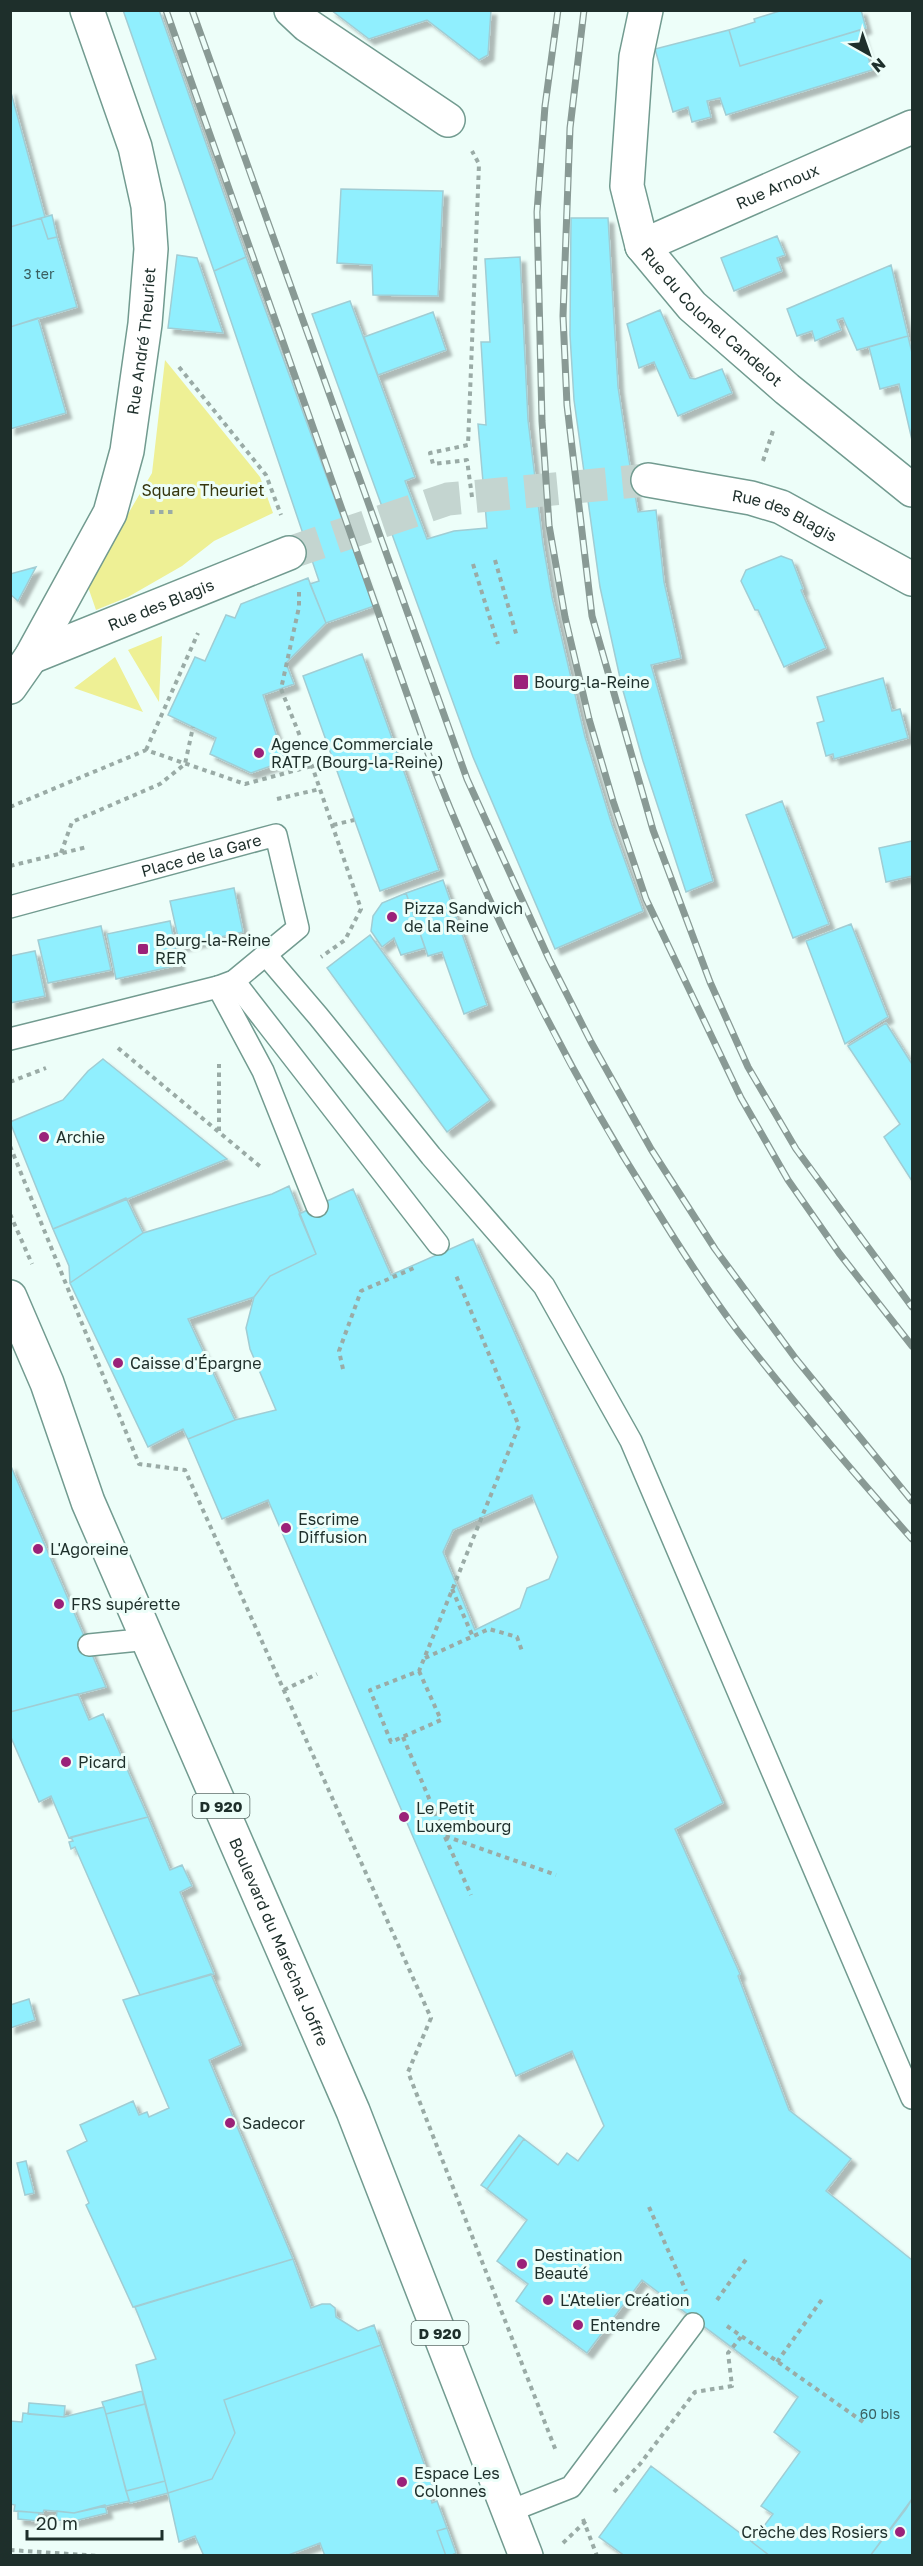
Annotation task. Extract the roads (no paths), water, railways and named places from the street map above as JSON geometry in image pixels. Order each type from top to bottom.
[{"type":"street","name":"Rue André Theuriet","points":[[31,657],[110,513],[127,451],[145,324],[151,249],[148,206],[135,147],[87,10]]},
{"type":"street","points":[[291,10],[307,25],[448,120]]},
{"type":"street","name":"Rue du Colonel Candelot","points":[[646,10],[636,57],[627,186],[642,246],[692,306],[787,389],[912,490]]},
{"type":"street","name":"Rue Arnoux","points":[[642,246],[912,127]]},
{"type":"street","name":"Rue des Blagis","points":[[648,480],[751,498],[781,507],[912,579]]},
{"type":"street","name":"Rue des Blagis","points":[[31,657],[289,553]]},
{"type":"street","points":[[10,687],[31,657]]},
{"type":"street","name":"Boulevard du Maréchal Joffre","points":[[10,1297],[47,1383],[88,1502],[352,2111],[526,2556]]},
{"type":"lane","name":"Place de la Gare","points":[[10,907],[276,835],[298,928],[226,984],[10,1040]]},
{"type":"lane","points":[[266,955],[430,1156],[544,1286],[631,1441],[912,2098]]},
{"type":"lane","points":[[226,984],[317,1206]]},
{"type":"lane","points":[[226,984],[442,1249]]},
{"type":"lane","points":[[89,1645],[149,1639]]},
{"type":"lane","points":[[510,2511],[571,2487],[693,2324]]},
{"type":"tunnel","points":[[289,553],[448,499],[648,480]]},
{"type":"railway","points":[[166,10],[426,748],[474,866],[527,980],[617,1146],[703,1283],[780,1383],[912,1539]]},
{"type":"railway","points":[[192,10],[467,779],[549,959],[591,1042],[651,1149],[715,1249],[796,1359],[912,1501]]},
{"type":"railway","points":[[558,10],[545,106],[537,212],[542,421],[549,525],[565,617],[589,719],[613,801],[646,899],[741,1098],[788,1180],[839,1253],[912,1346]]},
{"type":"railway","points":[[584,10],[570,128],[563,316],[567,405],[592,616],[653,830],[710,982],[748,1067],[796,1149],[912,1307]]},
{"type":"place","name":"Bourg-la-Reine","points":[[521,682]]},
{"type":"place","name":"Agence Commerciale RATP (Bourg-la-Reine)","points":[[259,753]]},
{"type":"place","name":"Pizza Sandwich de la Reine","points":[[392,917]]},
{"type":"place","name":"Bourg-la-Reine RER","points":[[143,949]]},
{"type":"place","name":"Archie","points":[[44,1137]]},
{"type":"place","name":"Caisse d'Épargne","points":[[118,1363]]},
{"type":"place","name":"Escrime Diffusion","points":[[286,1528]]},
{"type":"place","name":"L'Agoreine","points":[[38,1549]]},
{"type":"place","name":"FRS supérette","points":[[59,1604]]},
{"type":"place","name":"Picard","points":[[66,1762]]},
{"type":"place","name":"Le Petit Luxembourg","points":[[404,1817]]},
{"type":"place","name":"Sadecor","points":[[230,2123]]},
{"type":"place","name":"Destination Beauté","points":[[522,2264]]},
{"type":"place","name":"L'Atelier Création","points":[[548,2300]]},
{"type":"place","name":"Entendre","points":[[578,2325]]},
{"type":"place","name":"Espace Les Colonnes","points":[[402,2482]]},
{"type":"place","name":"Crèche des Rosiers","points":[[900,2532]]},
{"type":"park label","name":"Square Theuriet","points":[[203,490]]}]
